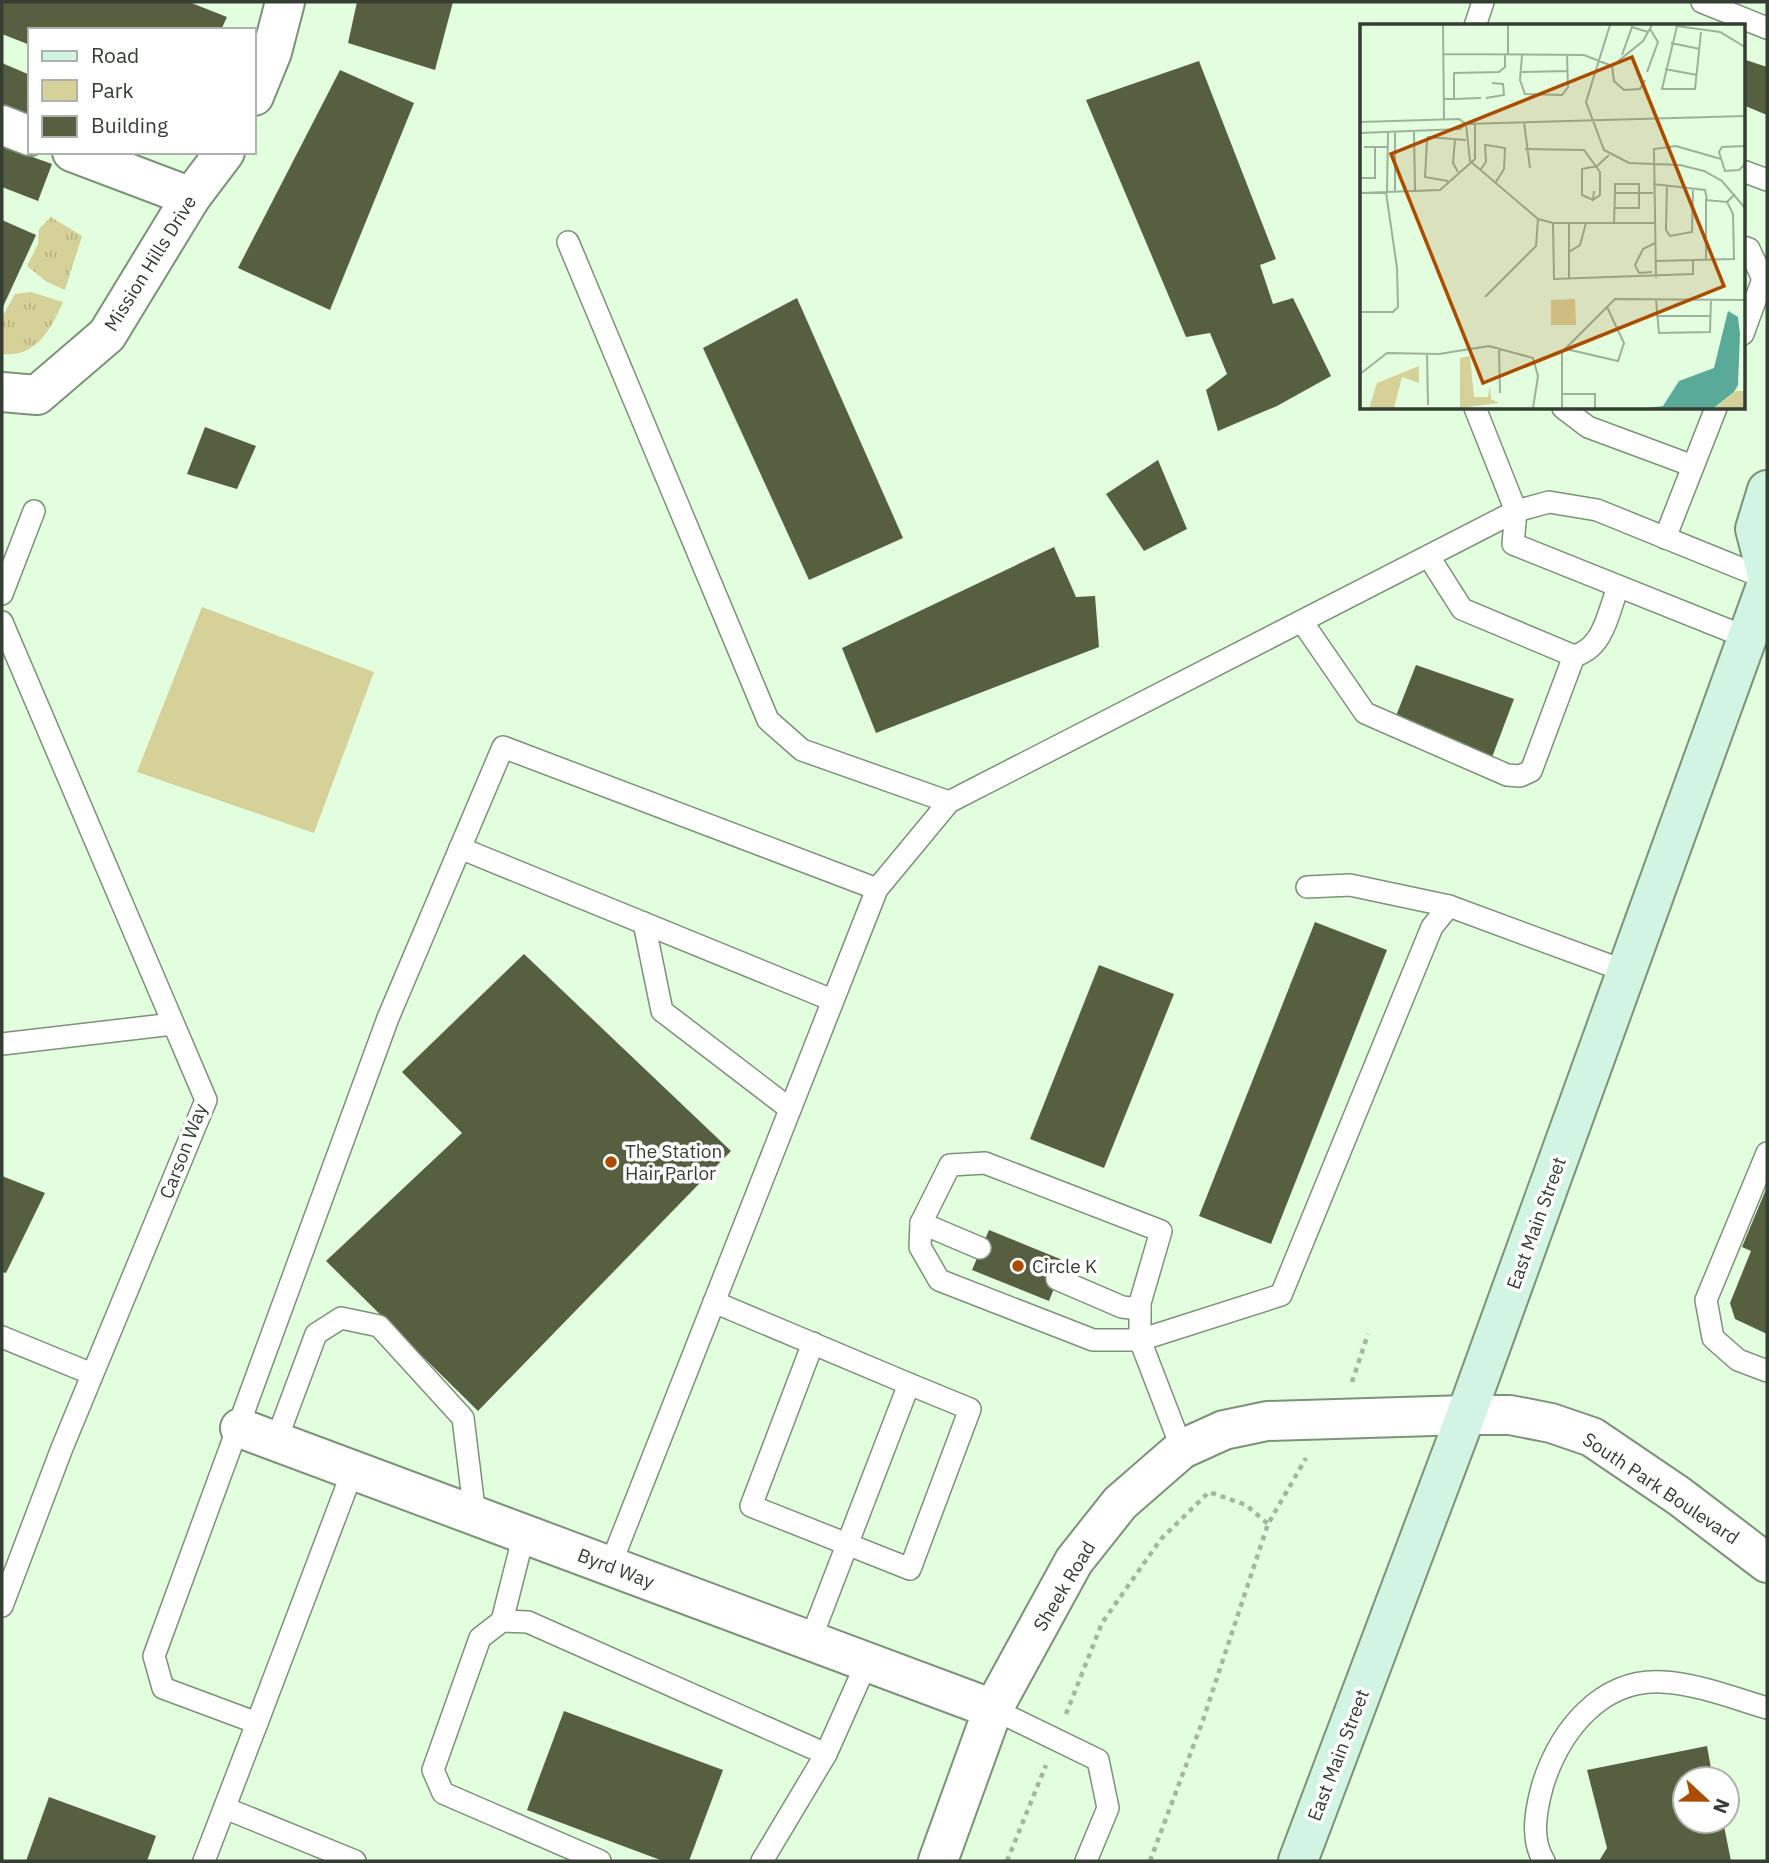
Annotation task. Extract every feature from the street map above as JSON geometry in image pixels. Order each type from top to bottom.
[{"type":"main road","points":[[1767,490],[1755,529],[1767,579]]},
{"type":"main road","name":"East Main Street","points":[[1298,1861],[1466,1415],[1748,638],[1767,579]]},
{"type":"street","points":[[256,91],[272,52],[285,2]]},
{"type":"street","points":[[2,125],[28,135]]},
{"type":"street","points":[[77,154],[191,197]]},
{"type":"street","name":"Mission Hills Drive","points":[[20,393],[107,335],[191,197],[223,154]]},
{"type":"street","name":"Sheek Road","points":[[938,1861],[993,1709],[1074,1561],[1120,1503],[1182,1449],[1224,1430],[1267,1422],[1466,1415]]},
{"type":"street","name":"South Park Boulevard","points":[[1466,1415],[1510,1415],[1551,1423],[1592,1437],[1679,1496],[1767,1563]]},
{"type":"street","name":"Byrd Way","points":[[240,1428],[993,1709]]},
{"type":"lane","points":[[1476,24],[1483,2]]},
{"type":"lane","points":[[1702,2],[1767,28]]},
{"type":"lane","points":[[1744,171],[1767,180]]},
{"type":"lane","points":[[568,242],[768,720],[802,750],[949,802]]},
{"type":"lane","points":[[1744,247],[1749,249],[1765,280],[1744,332]]},
{"type":"lane","points":[[1476,410],[1516,511],[1513,544],[1748,638]]},
{"type":"lane","points":[[1566,410],[1588,428],[1693,466]]},
{"type":"lane","points":[[1665,538],[1715,410]]},
{"type":"lane","points":[[610,1566],[877,890],[949,802],[1303,623],[1516,511],[1549,502],[1597,510],[1767,579]]},
{"type":"lane","points":[[2,594],[34,511]]},
{"type":"lane","points":[[1429,557],[1462,609],[1574,656],[1588,652],[1596,645],[1618,587]]},
{"type":"lane","name":"Carson Way","points":[[2,622],[5,647],[206,1100],[92,1374],[2,1606]]},
{"type":"lane","points":[[1303,623],[1366,713],[1507,775],[1520,776],[1531,771],[1574,656]]},
{"type":"lane","points":[[257,1723],[163,1688],[154,1656],[240,1428],[388,1018],[503,747],[877,890]]},
{"type":"lane","points":[[460,848],[832,1000]]},
{"type":"lane","points":[[1307,887],[1350,885],[1449,906],[1625,971]]},
{"type":"lane","points":[[1182,1449],[1140,1340],[1140,1309],[1161,1231],[985,1163],[950,1165],[921,1223],[920,1247],[939,1280],[1093,1340],[1140,1340],[1281,1294],[1432,927],[1449,906]]},
{"type":"lane","points":[[644,923],[662,1011],[790,1109]]},
{"type":"lane","points":[[2,1044],[173,1024]]},
{"type":"lane","points":[[1767,1153],[1706,1300],[1713,1338],[1738,1360],[1767,1371]]},
{"type":"lane","points":[[921,1223],[980,1248]]},
{"type":"lane","points":[[1057,1279],[1122,1307],[1140,1309]]},
{"type":"lane","points":[[714,1302],[813,1343],[909,1384],[970,1409],[910,1569],[751,1506],[813,1343]]},
{"type":"lane","points":[[276,1441],[316,1334],[341,1318],[379,1326],[463,1418],[475,1516]]},
{"type":"lane","points":[[2,1337],[92,1374]]},
{"type":"lane","points":[[810,1641],[909,1384]]},
{"type":"lane","points":[[204,1861],[353,1470]]},
{"type":"lane","points":[[524,1534],[502,1621],[480,1638],[433,1770],[443,1793],[600,1861]]},
{"type":"lane","points":[[502,1621],[528,1622],[826,1754]]},
{"type":"lane","points":[[762,1861],[826,1754],[866,1662]]},
{"type":"lane","points":[[1544,1861],[1536,1849],[1535,1833],[1539,1799],[1551,1759],[1573,1723],[1600,1700],[1625,1687],[1661,1681],[1767,1708],[1767,1714]]},
{"type":"lane","points":[[993,1709],[1098,1760],[1108,1808],[1086,1861]]},
{"type":"lane","points":[[225,1808],[355,1861]]},
{"type":"path","points":[[1150,1861],[1203,1720],[1268,1524],[1299,1469]]},
{"type":"path","points":[[1007,1861],[1102,1623],[1161,1539],[1209,1492],[1246,1505],[1268,1524]]},
{"type":"green space","points":[[51,217],[82,236],[65,290],[47,282],[27,266],[38,244],[39,229]]},
{"type":"green space","points":[[31,292],[63,302],[41,340],[24,351],[2,354],[2,317],[15,294]]},
{"type":"green space","points":[[202,607],[374,672],[314,833],[137,772]]},
{"type":"building","points":[[2,2],[189,2],[227,17],[222,28],[28,28],[28,44],[2,34]]},
{"type":"building","points":[[357,2],[453,2],[435,70],[348,43]]},
{"type":"building","points":[[1744,59],[1767,67],[1767,115],[1744,105]]},
{"type":"building","points":[[1199,61],[1276,259],[1260,265],[1273,304],[1293,298],[1331,376],[1277,406],[1218,431],[1206,390],[1227,374],[1210,333],[1186,337],[1086,100]]},
{"type":"building","points":[[2,63],[28,74],[28,115],[2,105]]},
{"type":"building","points":[[340,70],[414,103],[330,310],[238,268]]},
{"type":"building","points":[[2,146],[52,164],[38,201],[2,187]]},
{"type":"building","points":[[2,220],[36,235],[2,309]]},
{"type":"building","points":[[797,298],[903,538],[809,580],[703,348]]},
{"type":"building","points":[[205,427],[256,446],[237,489],[187,474]]},
{"type":"building","points":[[1158,460],[1187,529],[1144,551],[1106,494]]},
{"type":"building","points":[[1054,547],[1076,597],[1095,596],[1099,647],[876,733],[842,648]]},
{"type":"building","points":[[1416,665],[1514,699],[1491,760],[1394,721]]},
{"type":"building","points":[[1315,922],[1387,950],[1271,1244],[1199,1216]]},
{"type":"building","points":[[524,954],[731,1151],[478,1411],[326,1261],[462,1133],[402,1072]]},
{"type":"building","points":[[1099,965],[1174,994],[1104,1168],[1030,1139]]},
{"type":"building","points":[[2,1176],[45,1193],[6,1273],[2,1272]]},
{"type":"building","points":[[1767,1187],[1767,1334],[1735,1319],[1730,1303],[1751,1251],[1742,1247]]},
{"type":"building","name":"Circle K","points":[[989,1230],[1065,1261],[1049,1301],[972,1270]]},
{"type":"building","points":[[564,1711],[723,1770],[689,1861],[663,1861],[527,1810]]},
{"type":"building","points":[[1707,1746],[1710,1765],[1671,1765],[1671,1835],[1726,1835],[1731,1861],[1599,1861],[1607,1848],[1587,1770]]},
{"type":"building","points":[[49,1797],[156,1836],[147,1861],[26,1861]]},
{"type":"place","name":"The Station Hair Parlor","points":[[611,1162]]},
{"type":"place","name":"Circle K","points":[[1018,1266]]}]
